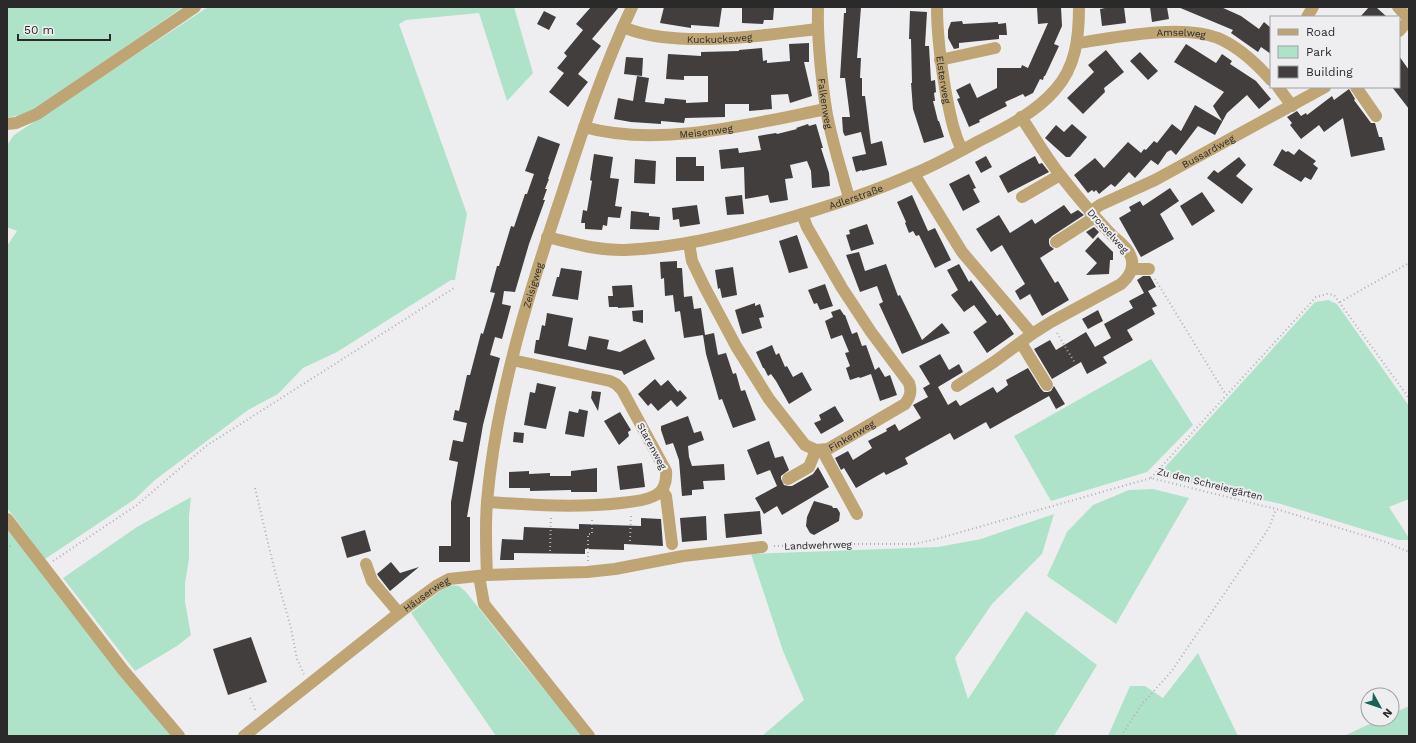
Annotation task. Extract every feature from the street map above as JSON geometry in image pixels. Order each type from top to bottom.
[{"type":"street","points":[[7,124],[16,123],[37,114],[195,7]]},
{"type":"street","name":"Zeisigweg","points":[[483,576],[487,502],[498,427],[512,360],[547,237],[584,127],[632,7]]},
{"type":"street","name":"Falkenweg","points":[[818,7],[818,29],[826,109],[835,150],[849,198]]},
{"type":"street","name":"Elsterweg","points":[[937,7],[940,60],[955,136],[962,150]]},
{"type":"street","name":"Adlerstraße","points":[[547,237],[593,248],[609,250],[626,250],[690,243],[740,232],[802,214],[914,174],[962,150],[1021,117],[1047,99],[1056,90],[1070,68],[1075,56],[1078,43],[1079,7]]},
{"type":"street","points":[[1308,16],[1313,7]]},
{"type":"street","points":[[1398,7],[1409,20],[1400,30]]},
{"type":"street","name":"Kuckucksweg","points":[[623,28],[642,34],[655,36],[718,39],[818,29]]},
{"type":"street","name":"Amselweg","points":[[1078,43],[1158,33],[1184,32],[1202,34],[1218,38],[1229,44],[1244,54],[1270,79]]},
{"type":"street","points":[[940,60],[995,48]]},
{"type":"street","points":[[1279,88],[1292,106]]},
{"type":"street","name":"Bussardweg","points":[[1056,242],[1093,214],[1100,205],[1155,180],[1323,88]]},
{"type":"street","points":[[1357,88],[1376,116]]},
{"type":"street","name":"Meisenweg","points":[[584,127],[612,133],[664,134],[740,127],[826,109]]},
{"type":"street","name":"Drosselweg","points":[[1021,117],[1060,175],[1131,256],[1132,269]]},
{"type":"street","points":[[914,174],[962,252],[1032,334]]},
{"type":"street","points":[[1022,196],[1060,175]]},
{"type":"street","name":"Finkenweg","points":[[690,243],[692,261],[736,346],[768,399],[804,445],[819,450],[828,449],[905,404],[912,391],[910,383],[871,332],[842,288],[806,227],[802,214]]},
{"type":"street","points":[[957,386],[1051,322],[1121,284],[1127,279],[1132,269],[1149,270]]},
{"type":"street","points":[[1021,342],[1047,385]]},
{"type":"street","name":"Starenweg","points":[[512,360],[610,381],[616,384],[622,390],[666,471],[665,484],[662,490]]},
{"type":"street","points":[[788,479],[809,467],[819,450],[857,514]]},
{"type":"street","points":[[487,502],[551,506],[592,505],[632,502],[654,496],[662,490],[666,496],[672,544]]},
{"type":"street","points":[[7,519],[123,670],[178,736]]},
{"type":"street","points":[[589,736],[484,604],[483,576],[587,572],[615,569],[683,556],[762,547]]},
{"type":"street","points":[[366,564],[372,581],[399,613]]},
{"type":"street","name":"Häuserweg","points":[[244,736],[399,613],[436,586],[450,579],[483,576]]},
{"type":"path","points":[[1409,263],[1340,302],[1409,398]]},
{"type":"path","points":[[1149,270],[1226,395]]},
{"type":"path","points":[[45,569],[53,561],[137,505],[206,446],[454,288]]},
{"type":"path","name":"Zu den Schreiergärten","points":[[1340,302],[1334,295],[1327,294],[1316,297],[1151,478],[1276,509],[1386,542],[1409,552]]},
{"type":"path","points":[[1051,322],[1075,363]]},
{"type":"path","name":"Landwehrweg","points":[[762,547],[842,544],[914,544],[934,540],[1151,478]]},
{"type":"path","points":[[255,488],[274,568],[291,628],[297,659],[309,684]]},
{"type":"path","points":[[630,541],[632,502]]},
{"type":"path","points":[[587,572],[588,534],[592,534],[592,505]]},
{"type":"path","points":[[550,551],[551,506]]},
{"type":"path","points":[[1121,736],[1142,704],[1171,672],[1269,528],[1276,509]]},
{"type":"path","points":[[250,698],[261,721]]},
{"type":"green space","points":[[7,7],[183,7],[37,108],[24,114],[7,118]]},
{"type":"green space","points":[[208,7],[514,7],[533,73],[507,101],[479,13],[406,20],[399,24],[467,214],[455,280],[451,280],[337,352],[303,368],[278,394],[248,410],[155,480],[135,499],[45,559],[7,508],[7,246],[17,231],[7,227],[7,145],[14,135]]},
{"type":"green space","points":[[1329,300],[1337,304],[1409,406],[1409,499],[1389,507],[1409,540],[1398,540],[1281,504],[1158,475],[1315,302]]},
{"type":"green space","points":[[1151,359],[1193,425],[1147,472],[1051,501],[1014,436]]},
{"type":"green space","points":[[1153,489],[1189,498],[1116,624],[1047,576],[1067,532],[1093,505],[1129,490]]},
{"type":"green space","points":[[191,497],[189,516],[189,559],[185,583],[185,602],[191,635],[177,646],[135,671],[63,578],[137,527]]},
{"type":"green space","points":[[1054,514],[1042,554],[992,604],[955,658],[968,699],[1026,611],[1097,665],[1054,736],[762,736],[804,700],[783,651],[751,554],[938,547],[981,539]]},
{"type":"green space","points":[[7,527],[172,736],[7,736]]},
{"type":"green space","points":[[448,585],[459,586],[466,592],[583,736],[496,736],[411,613]]},
{"type":"green space","points":[[1198,653],[1238,736],[1108,736],[1130,686],[1145,686],[1163,698]]},
{"type":"green space","points":[[1409,706],[1409,736],[1344,736],[1363,727],[1400,727],[1400,710]]},
{"type":"building","points":[[591,7],[619,7],[592,39],[601,46],[578,74],[588,82],[568,107],[549,92],[564,73],[557,68],[567,56],[564,53],[583,30],[576,24]]},
{"type":"building","points":[[664,7],[722,7],[719,27],[691,25],[691,28],[660,23]]},
{"type":"building","points":[[742,7],[774,8],[773,20],[764,20],[763,24],[742,23]]},
{"type":"building","points":[[846,7],[861,7],[857,58],[861,58],[860,78],[862,78],[862,96],[865,96],[871,144],[882,141],[887,165],[856,172],[852,157],[866,154],[861,132],[845,136],[843,132],[842,117],[850,117],[845,78],[840,78],[844,13],[846,13]]},
{"type":"building","points":[[1037,7],[1061,7],[1062,26],[1054,44],[1059,46],[1043,80],[1040,79],[1033,93],[1025,97],[1023,94],[1005,102],[1007,106],[979,120],[980,122],[969,127],[957,99],[960,98],[956,90],[970,83],[977,98],[997,88],[997,68],[1021,68],[1022,65],[1028,68],[1048,23],[1038,24]]},
{"type":"building","points":[[1105,7],[1124,7],[1126,23],[1102,26],[1100,9]]},
{"type":"building","points":[[1150,7],[1167,7],[1169,19],[1152,22]]},
{"type":"building","points":[[1178,7],[1221,7],[1241,16],[1259,29],[1264,22],[1270,27],[1270,53],[1261,47],[1258,52],[1231,33],[1233,30]]},
{"type":"building","points":[[1369,7],[1376,7],[1386,16],[1361,16]]},
{"type":"building","points":[[544,11],[556,17],[549,30],[537,24]]},
{"type":"building","points":[[910,11],[927,12],[925,46],[929,46],[931,81],[935,80],[936,92],[934,93],[935,101],[933,101],[944,137],[924,143],[913,109],[911,83],[911,39],[909,39]]},
{"type":"building","points":[[962,21],[963,24],[1006,23],[1007,35],[999,35],[999,39],[959,43],[959,48],[954,49],[948,38],[948,30],[951,22]]},
{"type":"building","points":[[809,43],[809,62],[804,62],[812,96],[790,103],[788,94],[771,95],[772,109],[749,111],[749,104],[725,104],[725,117],[685,118],[684,123],[661,121],[661,124],[614,119],[618,98],[633,101],[637,76],[649,78],[645,102],[664,104],[665,98],[686,100],[686,103],[708,102],[708,76],[684,76],[684,80],[666,79],[668,54],[701,56],[701,52],[739,51],[762,48],[763,61],[767,60],[767,63],[790,61],[789,44]]},
{"type":"building","points":[[1186,44],[1216,63],[1222,54],[1232,61],[1230,64],[1256,81],[1271,99],[1259,109],[1247,95],[1227,113],[1215,135],[1198,126],[1176,155],[1171,150],[1167,152],[1158,165],[1151,160],[1135,178],[1129,172],[1115,187],[1111,184],[1099,194],[1096,190],[1094,192],[1092,190],[1088,193],[1074,175],[1095,158],[1104,168],[1128,142],[1141,153],[1154,141],[1157,143],[1172,124],[1181,131],[1195,105],[1222,121],[1213,106],[1224,92],[1174,62]]},
{"type":"building","points":[[1106,50],[1124,72],[1104,88],[1105,92],[1083,114],[1067,98],[1094,72],[1088,65]]},
{"type":"building","points":[[1140,52],[1158,71],[1148,80],[1130,61]]},
{"type":"building","points":[[626,57],[643,58],[642,76],[624,74]]},
{"type":"building","points":[[1400,57],[1409,70],[1409,109],[1393,88],[1400,88]]},
{"type":"building","points":[[1349,89],[1355,99],[1354,100],[1371,123],[1375,123],[1379,137],[1382,137],[1385,150],[1351,157],[1343,118],[1324,132],[1319,125],[1301,139],[1290,125],[1292,123],[1287,117],[1297,111],[1301,116],[1306,113],[1307,115],[1332,96],[1334,100]]},
{"type":"building","points":[[808,124],[809,126],[816,124],[823,148],[821,148],[829,173],[830,186],[812,188],[811,171],[807,161],[790,165],[793,178],[785,179],[788,200],[770,203],[768,195],[745,199],[744,167],[721,169],[719,150],[738,148],[739,153],[761,150],[758,136],[777,134],[797,129],[796,128]]},
{"type":"building","points":[[1072,124],[1087,137],[1070,157],[1066,157],[1045,138],[1056,125],[1064,132]]},
{"type":"building","points":[[538,136],[560,144],[545,189],[547,189],[543,200],[545,200],[529,244],[515,292],[504,291],[502,304],[511,306],[502,339],[495,337],[490,355],[500,358],[483,425],[467,517],[470,517],[470,562],[439,562],[439,546],[451,546],[451,502],[458,462],[449,460],[453,440],[463,442],[467,423],[453,420],[455,410],[459,411],[467,375],[470,375],[481,333],[483,334],[495,293],[490,292],[497,266],[499,266],[511,226],[514,227],[525,194],[527,194],[534,174],[525,171]]},
{"type":"building","points":[[1282,149],[1294,155],[1299,149],[1316,161],[1313,164],[1318,168],[1311,180],[1305,177],[1301,182],[1273,165]]},
{"type":"building","points":[[594,154],[613,157],[610,178],[619,179],[615,206],[622,207],[620,218],[608,217],[607,226],[603,225],[602,230],[585,229],[585,223],[581,223],[583,210],[587,211],[592,181],[590,180]]},
{"type":"building","points":[[986,156],[992,167],[981,173],[975,162]]},
{"type":"building","points":[[1035,156],[1039,164],[1042,163],[1049,172],[1008,193],[999,176]]},
{"type":"building","points":[[676,157],[696,157],[696,166],[704,166],[704,181],[676,181]]},
{"type":"building","points":[[1239,157],[1246,165],[1236,176],[1253,189],[1242,204],[1207,178],[1214,170],[1218,173]]},
{"type":"building","points":[[635,159],[656,161],[655,184],[634,183]]},
{"type":"building","points":[[969,174],[976,188],[973,189],[980,202],[963,211],[949,184]]},
{"type":"building","points":[[1170,188],[1179,201],[1160,214],[1174,239],[1141,257],[1119,218],[1131,211],[1129,207],[1140,201],[1143,206]]},
{"type":"building","points":[[1202,192],[1215,211],[1192,226],[1180,206]]},
{"type":"building","points":[[742,195],[744,214],[727,215],[725,197]]},
{"type":"building","points":[[912,195],[928,231],[935,228],[951,260],[935,268],[919,235],[916,236],[913,231],[909,233],[897,202]]},
{"type":"building","points":[[697,205],[700,224],[680,227],[679,219],[673,220],[672,208]]},
{"type":"building","points":[[1064,205],[1071,214],[1078,210],[1084,215],[1052,236],[1049,239],[1049,243],[1054,249],[1040,258],[1055,283],[1058,281],[1069,300],[1042,316],[1030,294],[1020,300],[1015,291],[1025,284],[1002,245],[991,252],[976,229],[999,215],[1010,233],[1032,219],[1035,224]]},
{"type":"building","points":[[631,211],[649,213],[649,216],[660,217],[659,230],[630,229]]},
{"type":"building","points":[[867,224],[874,244],[851,251],[846,235],[850,234],[849,230]]},
{"type":"building","points":[[1094,227],[1099,232],[1093,239],[1086,232]]},
{"type":"building","points":[[797,235],[808,268],[789,273],[779,241]]},
{"type":"building","points":[[1098,237],[1113,252],[1113,260],[1110,260],[1109,274],[1086,275],[1097,263],[1085,251]]},
{"type":"building","points":[[859,252],[865,271],[886,264],[898,296],[900,295],[922,340],[942,323],[950,333],[902,354],[879,304],[883,302],[877,286],[860,292],[846,255]]},
{"type":"building","points":[[677,261],[677,268],[682,268],[684,297],[692,296],[694,309],[701,308],[705,335],[714,333],[718,355],[726,353],[733,374],[736,373],[741,391],[745,390],[756,420],[733,428],[722,399],[719,400],[706,354],[703,335],[684,338],[680,311],[675,312],[673,295],[665,296],[664,278],[661,279],[660,262]]},
{"type":"building","points":[[959,264],[969,282],[971,280],[997,316],[1000,314],[1014,334],[987,353],[973,332],[987,322],[974,305],[964,312],[951,295],[958,290],[947,270]]},
{"type":"building","points":[[733,267],[737,295],[722,298],[720,288],[718,289],[715,270]]},
{"type":"building","points":[[561,268],[582,271],[578,300],[552,296]]},
{"type":"building","points":[[1143,276],[1150,276],[1156,287],[1148,291],[1157,306],[1152,308],[1155,314],[1127,330],[1133,340],[1103,357],[1107,363],[1087,374],[1081,362],[1052,379],[1034,349],[1050,340],[1056,350],[1086,332],[1095,347],[1111,338],[1104,324],[1133,308],[1129,301],[1144,293],[1137,280]]},
{"type":"building","points":[[825,284],[833,306],[820,310],[817,303],[814,304],[808,290]]},
{"type":"building","points":[[632,285],[634,307],[609,307],[608,296],[613,296],[612,286]]},
{"type":"building","points":[[755,303],[755,306],[760,304],[764,317],[759,318],[762,328],[742,334],[735,310]]},
{"type":"building","points":[[840,309],[845,315],[852,334],[857,332],[862,346],[866,345],[875,370],[879,367],[885,377],[890,375],[897,395],[880,401],[871,374],[850,380],[846,368],[850,366],[845,353],[849,352],[842,335],[831,339],[825,321],[833,317],[831,312]]},
{"type":"building","points":[[643,310],[643,323],[633,321],[632,311]]},
{"type":"building","points":[[1098,310],[1103,321],[1088,329],[1082,319]]},
{"type":"building","points":[[547,313],[573,318],[568,346],[586,350],[589,336],[609,340],[607,349],[620,352],[645,339],[655,359],[624,375],[622,371],[534,353],[536,340],[539,340],[542,325],[545,326]]},
{"type":"building","points":[[772,345],[776,355],[779,353],[785,367],[787,366],[793,377],[802,372],[812,390],[789,404],[771,374],[768,376],[756,352]]},
{"type":"building","points":[[940,354],[949,370],[959,364],[963,372],[938,387],[948,405],[956,400],[960,406],[993,387],[997,393],[1008,385],[1006,380],[1028,368],[1044,392],[1051,391],[1054,386],[1065,404],[1056,409],[1049,396],[990,429],[986,422],[954,440],[950,433],[905,458],[908,464],[886,475],[884,472],[856,488],[844,468],[841,470],[835,458],[848,451],[853,460],[872,448],[868,441],[887,431],[886,429],[895,424],[899,431],[921,418],[913,405],[928,397],[923,388],[930,384],[919,366]]},
{"type":"building","points":[[655,379],[661,386],[668,380],[678,392],[680,390],[687,398],[677,407],[671,400],[658,411],[651,403],[648,406],[638,394]]},
{"type":"building","points":[[537,383],[556,387],[546,429],[524,425],[530,392],[535,393]]},
{"type":"building","points":[[592,391],[601,392],[598,411],[591,398]]},
{"type":"building","points":[[835,406],[844,421],[821,434],[814,423],[821,420],[819,415]]},
{"type":"building","points":[[579,409],[588,411],[584,437],[565,434],[569,411],[578,413]]},
{"type":"building","points":[[620,412],[631,430],[628,432],[629,436],[619,445],[604,421]]},
{"type":"building","points":[[688,416],[694,433],[701,431],[704,440],[688,446],[692,466],[724,464],[725,480],[703,481],[704,489],[692,490],[692,495],[682,496],[679,460],[673,443],[666,445],[661,426]]},
{"type":"building","points":[[514,432],[524,433],[523,443],[513,442]]},
{"type":"building","points":[[769,441],[775,458],[783,456],[789,470],[781,476],[784,485],[792,486],[813,474],[818,467],[829,487],[782,515],[777,506],[764,514],[755,498],[777,486],[770,470],[757,475],[747,450]]},
{"type":"building","points":[[642,463],[645,487],[620,490],[617,466]]},
{"type":"building","points":[[597,468],[597,492],[571,492],[571,490],[530,491],[530,488],[509,488],[509,472],[529,471],[529,474],[550,473],[550,476],[571,476],[571,471]]},
{"type":"building","points":[[814,501],[837,508],[840,513],[839,521],[814,535],[810,533],[806,526],[807,517]]},
{"type":"building","points":[[760,511],[762,534],[726,538],[724,514]]},
{"type":"building","points":[[706,516],[707,540],[682,542],[680,518]]},
{"type":"building","points":[[641,518],[661,519],[663,546],[624,544],[624,550],[585,549],[585,554],[514,553],[514,560],[500,560],[502,539],[523,540],[524,527],[579,529],[579,524],[641,526]]},
{"type":"building","points":[[365,530],[371,551],[347,558],[341,537]]},
{"type":"building","points":[[391,562],[400,573],[419,567],[390,591],[377,574]]},
{"type":"building","points":[[251,637],[267,682],[228,695],[213,649]]}]
